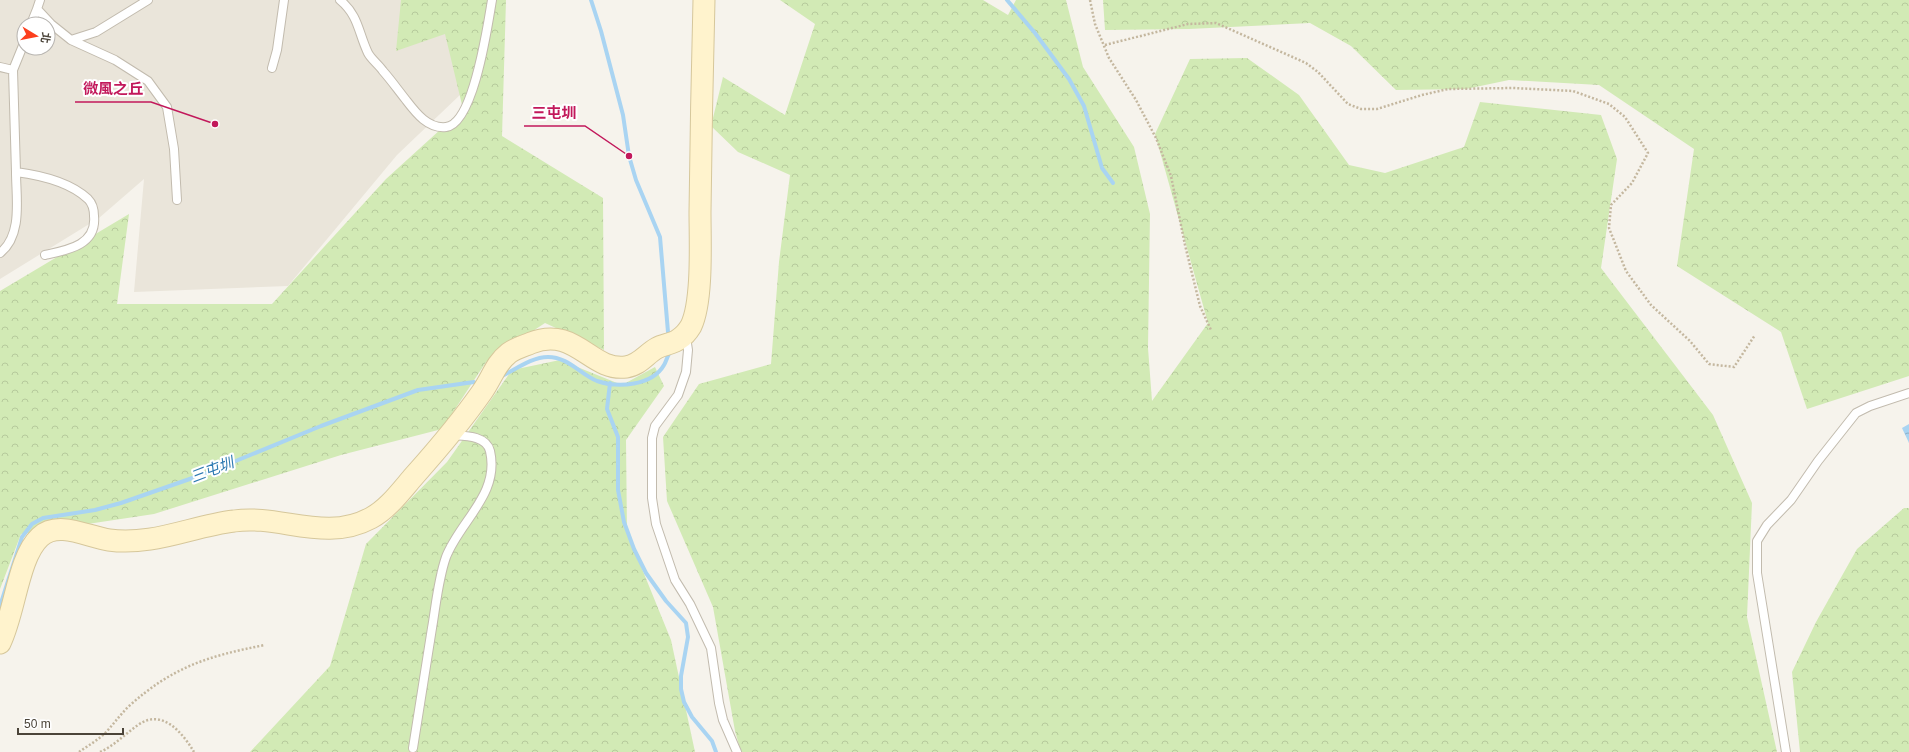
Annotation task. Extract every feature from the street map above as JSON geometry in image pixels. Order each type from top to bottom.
[{"type":"street","points":[[0,643],[8,626],[32,544],[44,533],[61,529],[107,540],[132,542],[168,536],[235,520],[267,521],[325,530],[357,524],[373,517],[391,502],[450,435],[484,388],[495,367],[511,351],[539,340],[554,338],[566,340],[610,366],[626,367],[639,363],[657,348],[679,340],[686,334],[692,323],[697,300],[700,251],[704,0]]},
{"type":"lane","points":[[34,16],[40,0]]},
{"type":"lane","points":[[71,40],[96,32],[148,0]]},
{"type":"lane","points":[[272,68],[284,0]]},
{"type":"lane","points":[[340,0],[354,16],[368,54],[420,118],[435,126],[448,127],[456,122],[466,106],[475,83],[484,50],[492,0]]},
{"type":"lane","points":[[37,10],[51,24],[71,40],[115,60],[148,81],[167,107],[174,149],[177,200]]},
{"type":"lane","points":[[0,253],[7,247],[15,228],[16,172],[13,70],[18,56]]},
{"type":"lane","points":[[0,67],[13,70]]},
{"type":"lane","points":[[16,172],[48,179],[73,188],[89,200],[94,209],[95,221],[92,232],[86,241],[77,247],[45,255]]},
{"type":"lane","points":[[686,334],[688,350],[686,372],[678,394],[655,426],[652,438],[652,498],[656,524],[675,580],[690,604],[711,648],[722,714],[737,752]]},
{"type":"lane","points":[[1786,752],[1757,573],[1757,541],[1767,524],[1791,500],[1818,461],[1856,412],[1909,393]]},
{"type":"lane","points":[[413,748],[441,571],[454,541],[483,497],[492,469],[490,449],[482,440],[472,436],[450,435]]},
{"type":"path","points":[[1090,0],[1095,24],[1110,58],[1136,100],[1156,138],[1171,176],[1185,245],[1200,306],[1212,330]]},
{"type":"path","points":[[1105,45],[1188,24],[1216,23],[1306,63],[1318,72],[1348,104],[1361,109],[1377,109],[1422,95],[1448,89],[1513,88],[1573,91],[1608,104],[1625,117],[1648,153],[1632,183],[1611,205],[1609,228],[1626,271],[1651,305],[1690,341],[1709,364],[1734,367],[1755,335]]},
{"type":"path","points":[[79,752],[107,731],[128,707],[169,675],[190,665],[218,655],[265,646]]},
{"type":"path","points":[[100,752],[116,742],[139,724],[151,718],[164,719],[175,727],[188,742],[194,752]]},
{"type":"shaded area","points":[[0,0],[473,0],[461,94],[397,155],[288,286],[134,292],[144,179],[99,218],[0,279]]},
{"type":"green space","points":[[401,0],[506,0],[502,136],[603,198],[604,350],[545,323],[486,362],[442,429],[341,455],[154,514],[21,534],[0,589],[0,291],[129,214],[117,304],[272,304],[386,179],[463,109],[445,34],[396,51]]},
{"type":"green space","points":[[780,0],[983,0],[1008,15],[1016,0],[1066,0],[1083,67],[1134,147],[1150,214],[1148,348],[1152,401],[1208,323],[1155,134],[1190,59],[1247,58],[1299,95],[1349,165],[1385,173],[1464,147],[1480,102],[1601,115],[1617,159],[1601,268],[1713,415],[1752,503],[1747,617],[1777,752],[741,752],[735,731],[713,607],[667,501],[663,437],[699,384],[771,364],[779,262],[790,175],[738,152],[711,126],[723,77],[785,115],[815,24]]},
{"type":"green space","points":[[1103,0],[1909,0],[1909,376],[1807,409],[1781,332],[1677,266],[1694,149],[1599,85],[1509,80],[1466,89],[1396,90],[1351,46],[1310,23],[1189,29],[1105,30]]},
{"type":"green space","points":[[560,360],[622,385],[655,367],[664,386],[626,440],[627,532],[671,640],[695,752],[250,752],[330,666],[366,544],[447,462],[512,370]]},
{"type":"green space","points":[[1904,508],[1909,508],[1909,752],[1800,752],[1792,672],[1816,622],[1857,549]]},
{"type":"water","points":[[1909,424],[1909,443],[1902,428]]},
{"type":"waterway","name":"三屯圳","points":[[591,0],[601,31],[623,115],[629,156],[636,180],[660,237],[668,332]]},
{"type":"waterway","points":[[1007,0],[1035,33],[1069,79],[1084,106],[1102,168],[1113,183]]},
{"type":"waterway","name":"三屯圳","points":[[500,377],[529,361],[548,357],[562,360],[597,381],[624,385],[634,384],[659,372],[665,364],[669,354]]},
{"type":"waterway","name":"三屯圳","points":[[0,606],[22,537],[32,524],[43,518],[95,510],[121,503],[204,474],[321,426],[418,390],[474,382]]},
{"type":"waterway","points":[[610,383],[607,409],[618,437],[618,490],[624,522],[634,549],[646,573],[666,601],[686,623],[688,637],[681,676],[681,689],[684,702],[692,717],[712,741],[716,752]]},
{"type":"place","name":"微風之丘","points":[[215,124]]},
{"type":"place","name":"三屯圳","points":[[629,156]]}]
